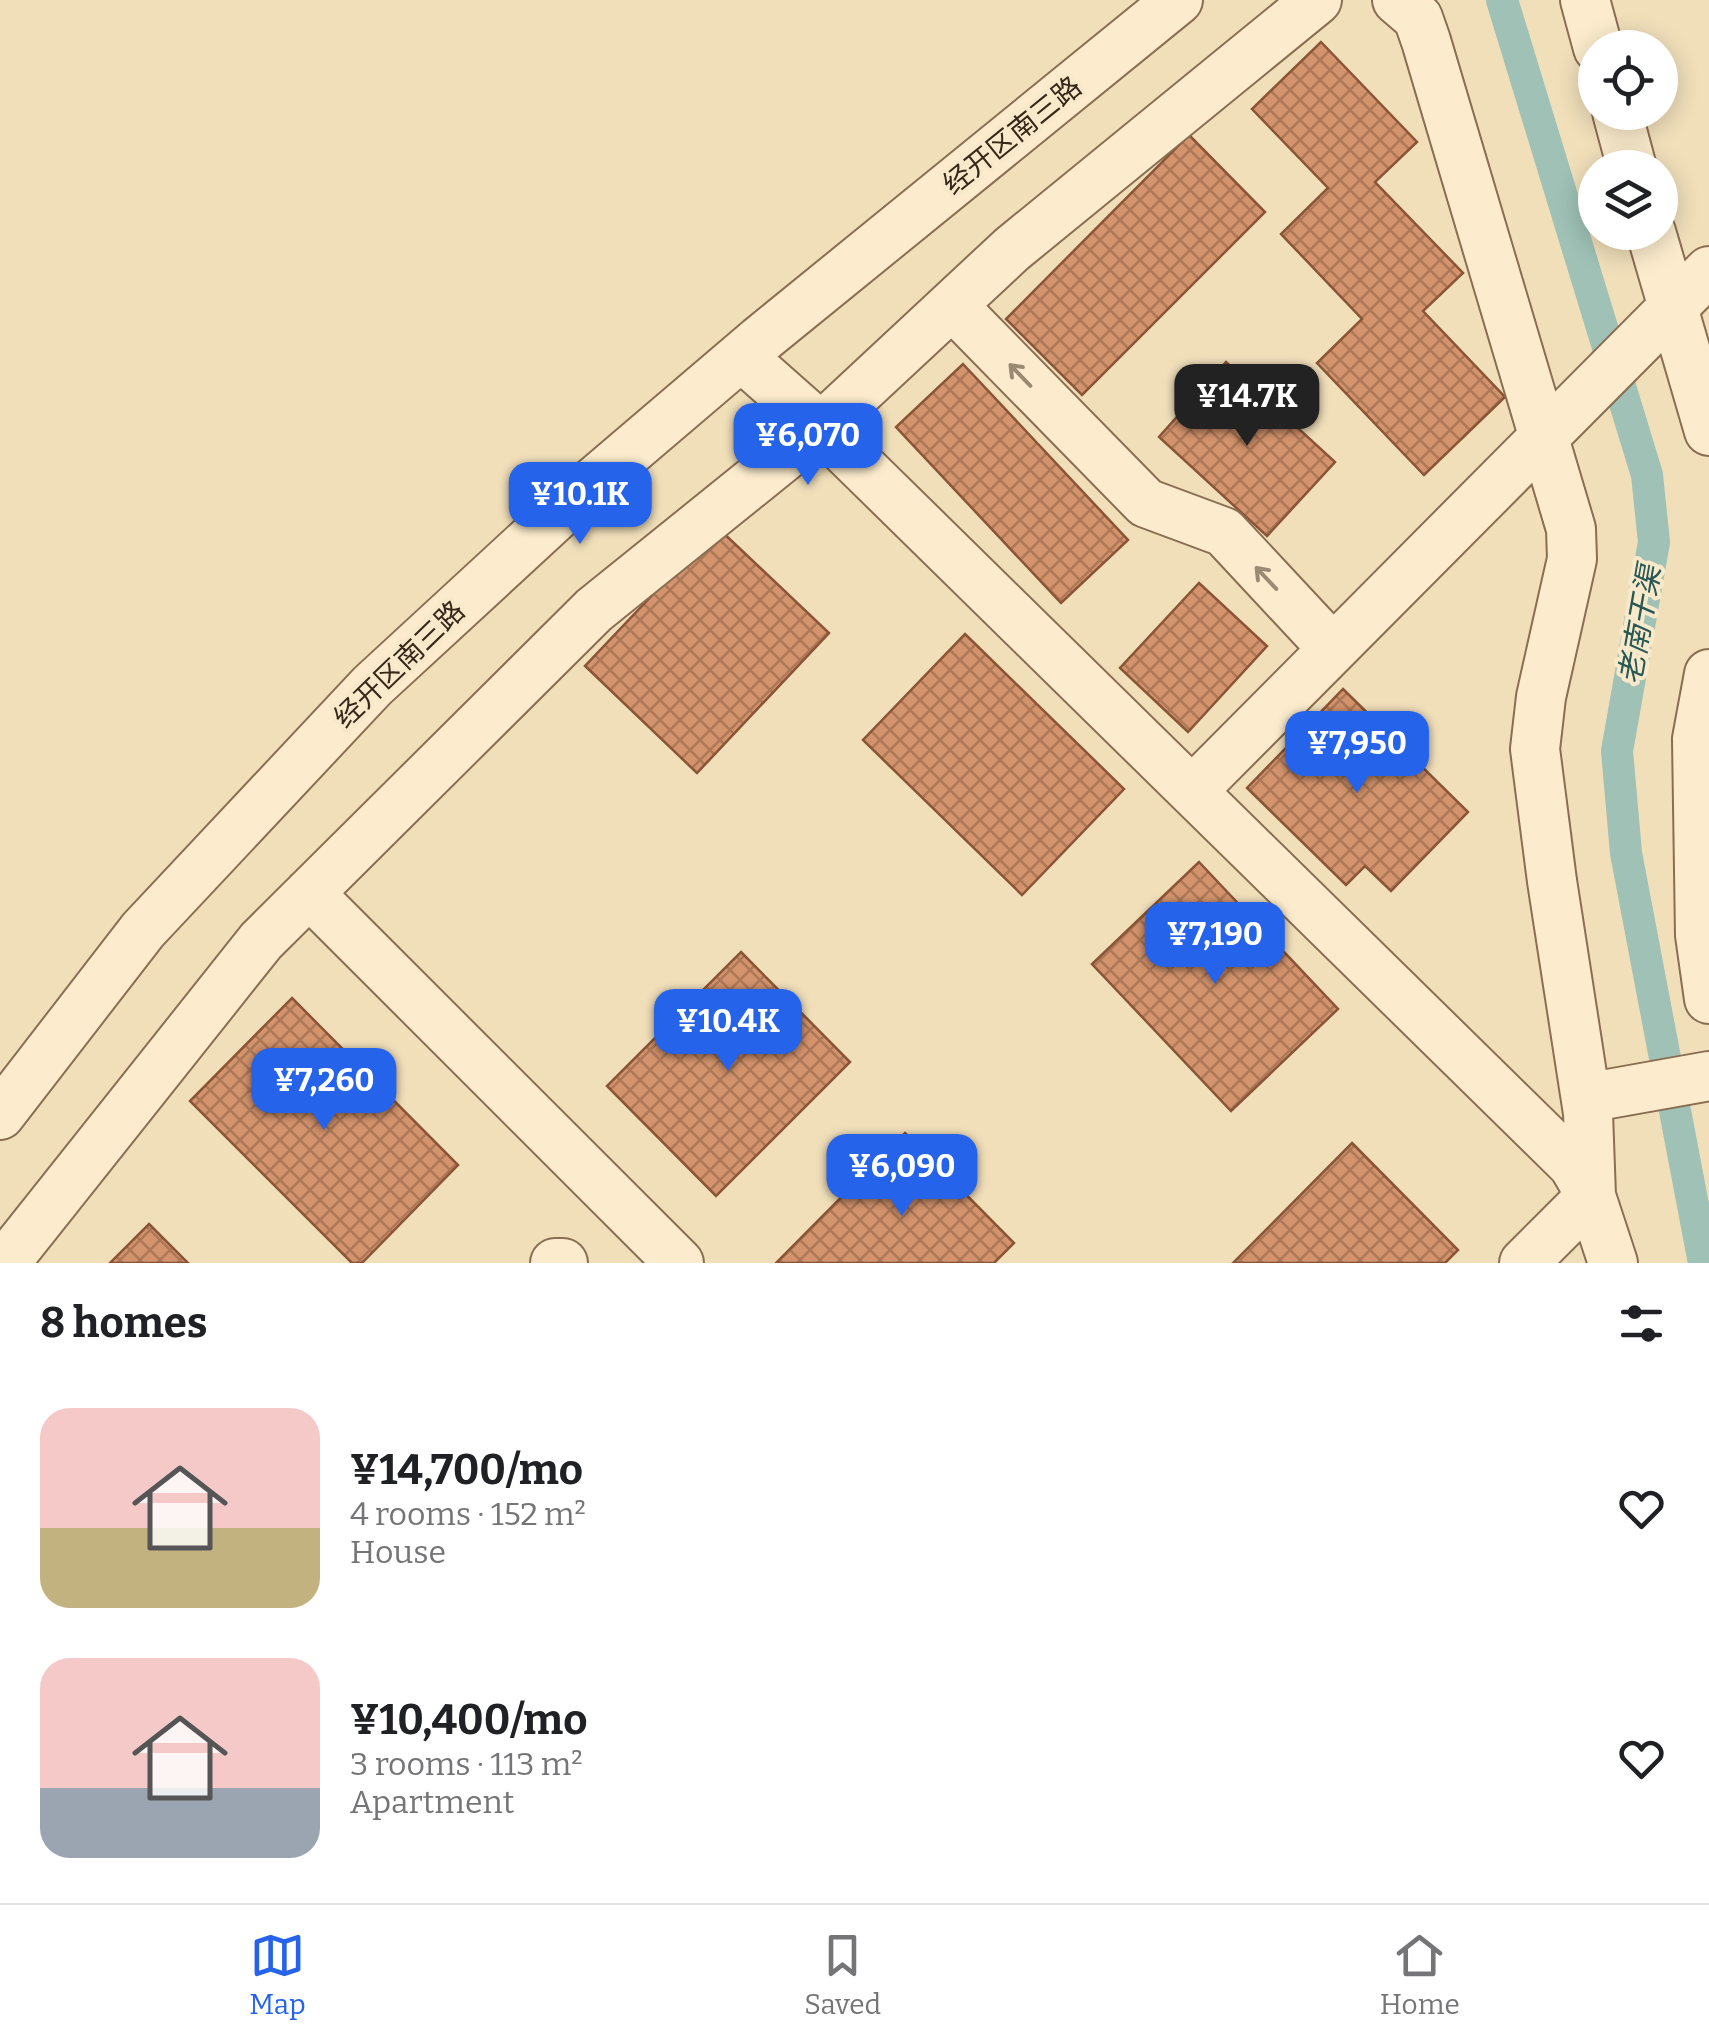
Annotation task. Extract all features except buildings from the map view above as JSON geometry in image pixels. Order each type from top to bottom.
[{"type":"street","name":"经开区南三路","points":[[0,1115],[143,930],[372,686],[590,485],[1178,0]]},
{"type":"street","points":[[6,1263],[261,941],[594,610],[821,427],[1012,249],[1317,0]]},
{"type":"street","points":[[1397,0],[1418,18],[1554,426],[1571,529],[1572,559],[1541,696],[1535,749],[1552,881],[1594,1096],[1592,1196],[1524,1263]]},
{"type":"street","points":[[1585,0],[1593,30]]},
{"type":"street","points":[[1652,250],[1658,323],[1709,431]]},
{"type":"street","points":[[1192,791],[1709,271]]},
{"type":"street","points":[[952,305],[1146,503],[1224,532],[1333,649]]},
{"type":"street","points":[[742,357],[821,427],[1573,1165],[1592,1196],[1613,1263]]},
{"type":"street","points":[[1709,674],[1697,739],[1704,840],[1700,935],[1709,999]]},
{"type":"street","points":[[310,892],[680,1263]]},
{"type":"street","points":[[1594,1096],[1702,1078]]},
{"type":"street","points":[[555,1263],[563,1263]]},
{"type":"waterway","name":"老南干渠","points":[[1502,0],[1647,475],[1654,542],[1617,751],[1626,853],[1704,1263]]}]
